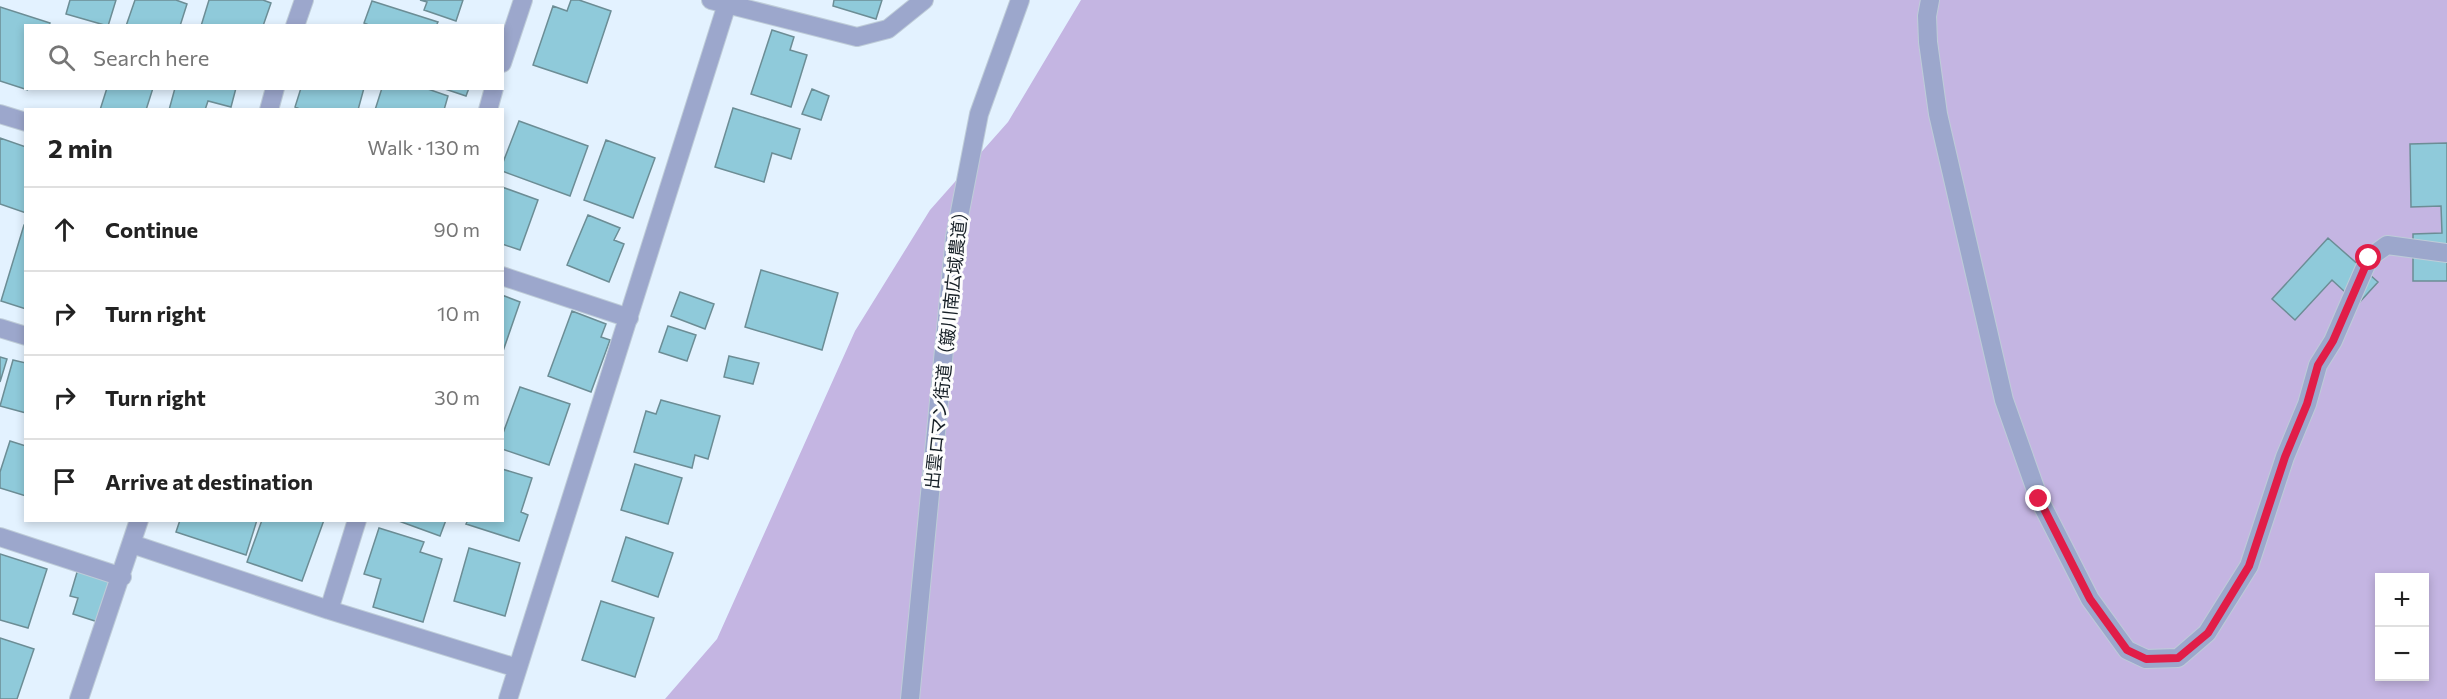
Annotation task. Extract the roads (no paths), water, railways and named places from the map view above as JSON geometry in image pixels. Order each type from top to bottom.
[{"type":"street","points":[[297,24],[304,0]]},
{"type":"street","points":[[504,57],[523,0]]},
{"type":"street","points":[[508,699],[629,318],[719,2],[857,37],[888,29],[924,0]]},
{"type":"street","name":"出雲ロマン街道（簸川南広域農道）","points":[[910,699],[956,237],[979,114],[1020,0]]},
{"type":"street","points":[[1930,0],[1927,16],[1928,42],[1938,114],[2004,400],[2039,499],[2090,599],[2127,650],[2146,659],[2178,658],[2208,633],[2249,566],[2285,457],[2307,404],[2318,365],[2333,341],[2369,258],[2387,245],[2447,252]]},
{"type":"street","points":[[270,108],[274,90]]},
{"type":"street","points":[[489,108],[493,90]]},
{"type":"street","points":[[0,114],[24,121]]},
{"type":"street","points":[[504,277],[629,318]]},
{"type":"street","points":[[0,328],[24,335]]},
{"type":"street","points":[[80,699],[138,522]]},
{"type":"street","points":[[329,610],[356,522]]},
{"type":"street","points":[[0,537],[122,577]]},
{"type":"street","points":[[132,544],[329,610],[517,668]]}]
